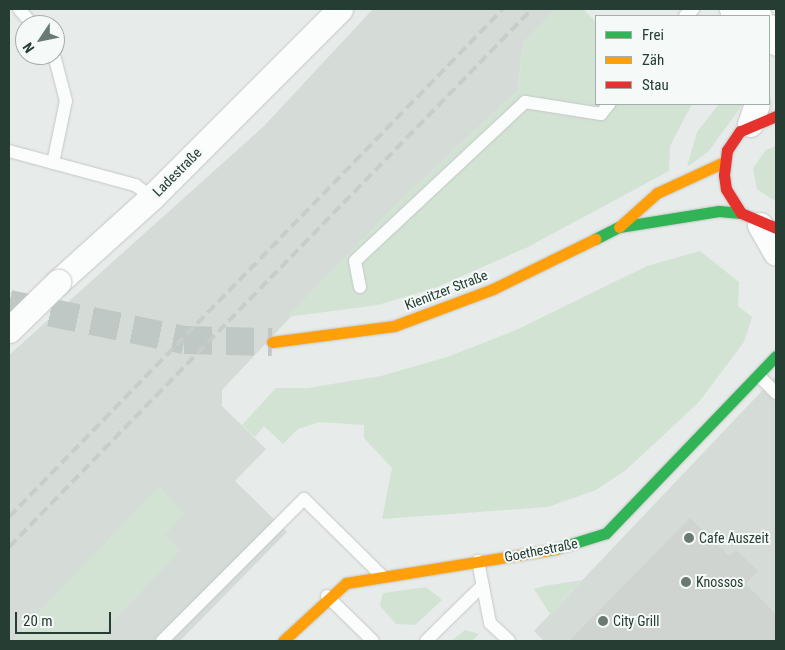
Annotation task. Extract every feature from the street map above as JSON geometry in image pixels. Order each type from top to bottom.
[{"type":"street","name":"Ladestraße","points":[[9,330],[58,282],[152,197],[340,9]]},
{"type":"street","points":[[770,29],[776,43]]},
{"type":"street","points":[[776,116],[754,114],[733,140],[724,162],[726,189],[759,222],[776,253]]},
{"type":"street","name":"Kienitzer Straße","points":[[272,342],[394,326],[493,289],[619,228],[657,194],[724,162]]},
{"type":"street","name":"Kienitzer Straße","points":[[619,228],[718,211],[759,222]]},
{"type":"street","name":"Goethestraße","points":[[283,641],[327,596],[346,583],[381,575],[579,545],[606,533],[760,377],[776,356]]},
{"type":"lane","points":[[53,163],[66,101],[57,65]]},
{"type":"lane","points":[[360,287],[355,261],[525,102],[600,114],[608,105]]},
{"type":"lane","points":[[9,151],[136,185],[152,197]]},
{"type":"lane","points":[[760,377],[776,393]]},
{"type":"lane","points":[[162,641],[304,499],[381,575]]},
{"type":"lane","points":[[478,561],[480,588],[490,623],[509,641]]},
{"type":"lane","points":[[426,641],[480,588]]},
{"type":"lane","points":[[327,596],[373,641]]},
{"type":"shaded area","points":[[373,9],[556,9],[523,43],[518,90],[394,207],[222,390],[222,406],[266,449],[235,481],[287,532],[180,641],[9,641],[9,355],[264,126]]},
{"type":"shaded area","points":[[776,376],[776,641],[544,641],[534,631]]},
{"type":"green space","points":[[556,9],[583,9],[595,21],[595,105],[691,105],[670,146],[669,171],[528,247],[435,288],[378,305],[287,317],[394,207],[518,90],[523,43]]},
{"type":"green space","points":[[718,105],[742,105],[708,152],[687,167],[697,132]]},
{"type":"green space","points":[[776,146],[775,201],[757,189],[753,168],[766,150]]},
{"type":"green space","points":[[700,251],[739,282],[738,306],[752,317],[744,342],[699,402],[626,470],[596,490],[548,507],[382,519],[392,468],[364,438],[364,425],[319,422],[298,429],[283,444],[264,426],[255,437],[242,425],[276,388],[308,388],[381,376],[447,357],[514,331],[647,266]]},
{"type":"green space","points":[[159,486],[184,514],[165,535],[180,551],[102,632],[110,641],[12,641]]},
{"type":"green space","points":[[582,580],[550,614],[534,589],[544,586]]},
{"type":"green space","points":[[426,587],[442,600],[415,625],[396,624],[380,606],[383,593]]},
{"type":"green space","points":[[465,630],[479,634],[472,641],[451,641]]},
{"type":"building","points":[[690,518],[729,556],[736,550],[758,571],[746,584],[776,614],[776,641],[569,641]]},
{"type":"tunnel","points":[[9,304],[184,340],[272,342]]},
{"type":"railway","points":[[9,517],[503,9]]},
{"type":"railway","points":[[9,547],[532,9]]},
{"type":"traffic: fast","points":[[595,239],[619,227],[719,211],[741,213]]},
{"type":"traffic: fast","points":[[555,549],[606,533],[776,356]]},
{"type":"traffic: slow","points":[[619,227],[657,193],[724,162]]},
{"type":"traffic: slow","points":[[272,342],[394,326],[493,289],[595,239]]},
{"type":"traffic: slow","points":[[283,641],[346,583],[555,549]]},
{"type":"traffic: jam","points":[[776,116],[740,131],[727,150],[724,175],[726,189],[741,213],[776,228]]},
{"type":"place","name":"Cafe Auszeit","points":[[689,538]]},
{"type":"place","name":"Knossos","points":[[686,582]]},
{"type":"place","name":"City Grill","points":[[603,621]]}]
